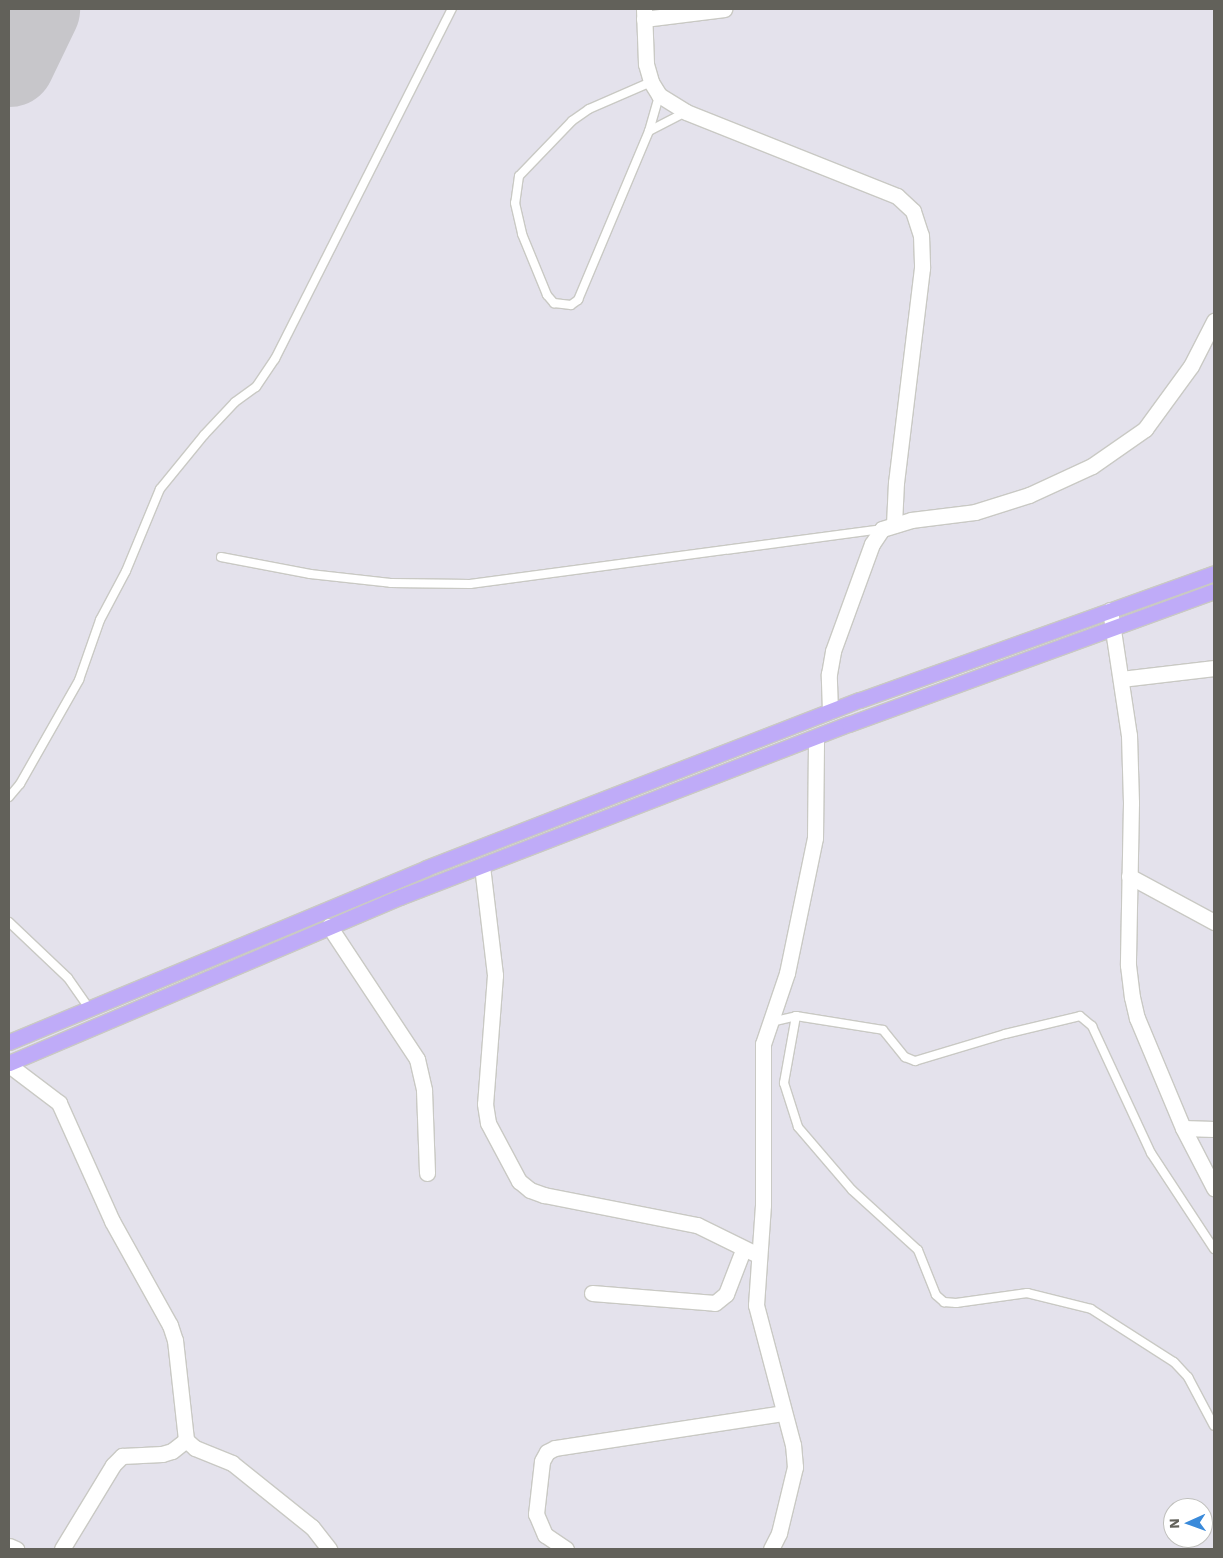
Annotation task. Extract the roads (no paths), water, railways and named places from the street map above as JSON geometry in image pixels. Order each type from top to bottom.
[{"type":"main road","points":[[11,1041],[370,890],[830,711],[1214,572]]},
{"type":"main road","points":[[12,1062],[64,1038],[329,926],[482,866],[816,738],[1214,591]]},
{"type":"street","points":[[724,9],[644,14],[651,82],[659,95],[686,112],[897,196],[913,211],[921,235],[922,268],[888,527],[872,544],[833,651],[829,674],[830,711]]},
{"type":"street","points":[[888,527],[975,512],[1029,494],[1092,466],[1145,430],[1191,366],[1214,322]]},
{"type":"street","points":[[1110,610],[1128,735],[1128,965],[1132,997],[1137,1018],[1183,1128],[1214,1188]]},
{"type":"street","points":[[1121,679],[1214,668]]},
{"type":"street","points":[[771,1549],[779,1533],[795,1467],[756,1305],[763,1205],[763,1051],[787,973],[815,838],[816,738]]},
{"type":"street","points":[[482,866],[495,975],[484,1104],[488,1123],[520,1181],[544,1195],[711,1229],[743,1250],[758,1255]]},
{"type":"street","points":[[1129,876],[1214,922]]},
{"type":"street","points":[[329,926],[417,1060],[424,1090],[427,1173]]},
{"type":"street","points":[[12,1062],[60,1103],[112,1221],[170,1325],[175,1340],[186,1440],[195,1448],[232,1463],[312,1527],[329,1549]]},
{"type":"street","points":[[1183,1128],[1214,1129]]},
{"type":"street","points":[[592,1293],[715,1303],[726,1294],[743,1250]]},
{"type":"street","points":[[566,1549],[545,1535],[536,1514],[542,1461],[547,1452],[555,1448],[783,1413]]},
{"type":"street","points":[[62,1549],[113,1465],[122,1456],[172,1452],[186,1440]]},
{"type":"street","points":[[9,1546],[16,1549]]},
{"type":"lane","points":[[9,797],[20,784],[79,680],[100,620],[126,571],[160,489],[204,435],[235,402],[256,387],[275,359],[452,9]]},
{"type":"lane","points":[[651,82],[589,109],[572,120],[519,176],[515,203],[522,234],[547,295],[554,303],[571,305],[578,300],[649,131],[659,95]]},
{"type":"lane","points":[[649,131],[686,112]]},
{"type":"lane","points":[[221,557],[310,574],[391,583],[470,584],[888,527]]},
{"type":"lane","points":[[9,922],[68,978],[88,1007]]},
{"type":"lane","points":[[771,1022],[796,1016],[882,1030],[905,1057],[915,1061],[1005,1034],[1080,1016],[1092,1026],[1151,1153],[1214,1249]]},
{"type":"lane","points":[[796,1016],[784,1083],[798,1127],[852,1190],[918,1250],[936,1295],[944,1302],[956,1303],[1027,1293],[1090,1309],[1174,1362],[1188,1377],[1214,1426]]}]
